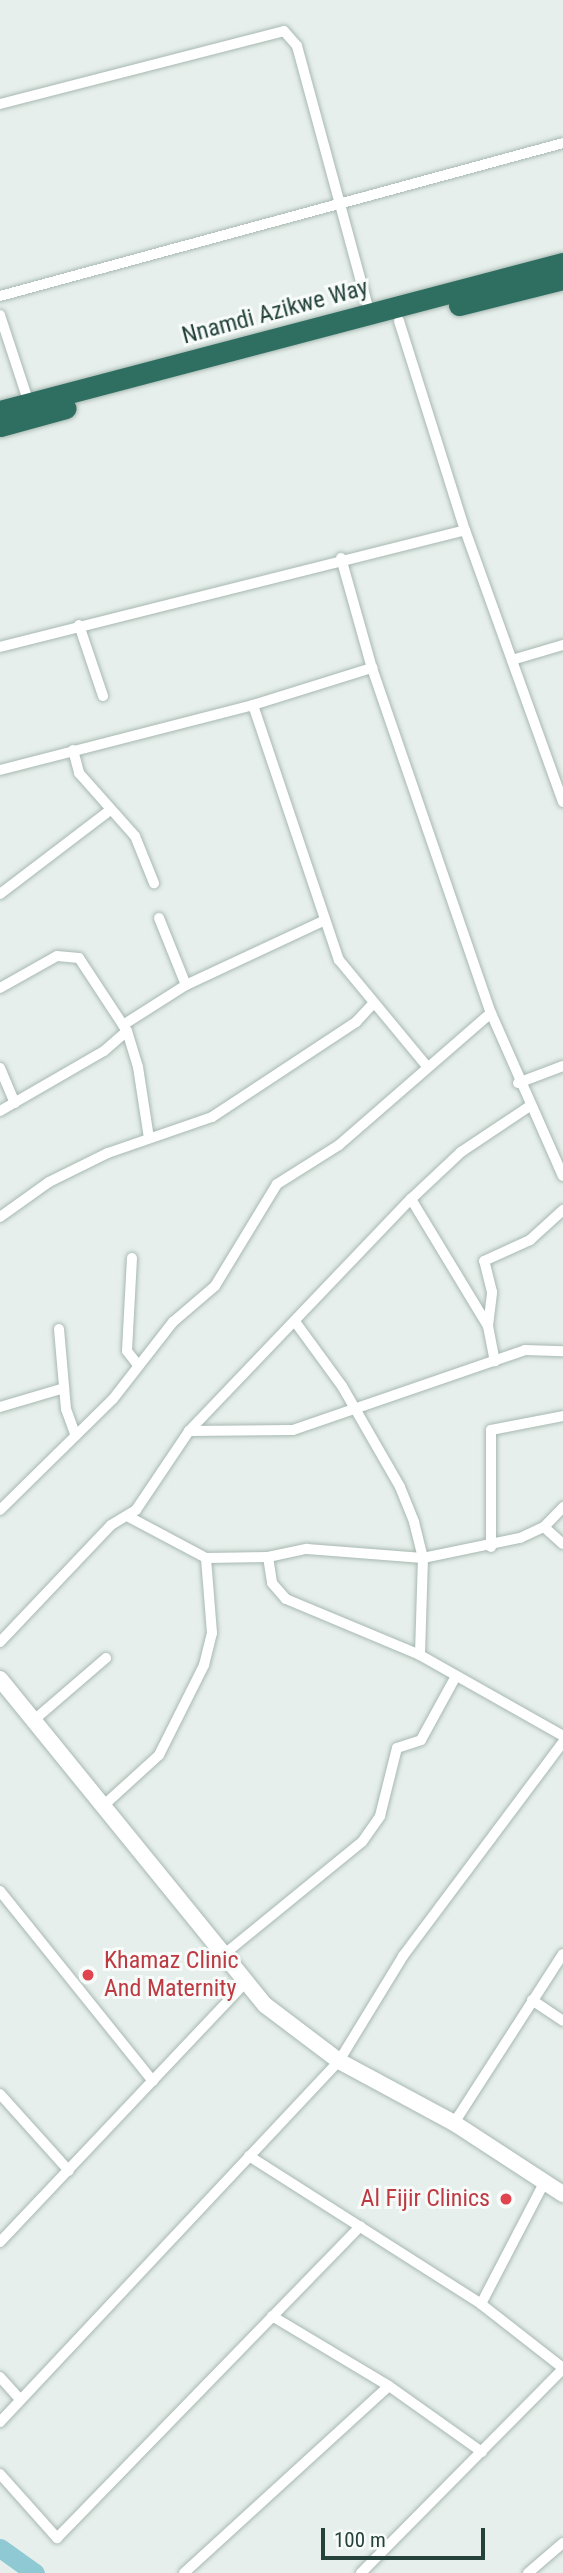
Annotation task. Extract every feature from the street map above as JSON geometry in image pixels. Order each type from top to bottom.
[{"type":"highway","name":"Nnamdi Azikwe Way","points":[[0,411],[563,263]]},
{"type":"highway","name":"Nnamdi Azikwe Way","points":[[0,426],[563,279]]},
{"type":"street","points":[[0,104],[284,31],[297,46],[370,314]]},
{"type":"street","points":[[0,296],[341,201],[563,143]]},
{"type":"street","points":[[0,316],[29,403]]},
{"type":"street","points":[[399,321],[465,530],[561,786],[563,802]]},
{"type":"street","points":[[0,647],[341,558],[465,530]]},
{"type":"street","points":[[341,558],[372,667],[491,1013],[518,1083],[563,1177]]},
{"type":"street","points":[[79,625],[103,696]]},
{"type":"street","points":[[512,660],[563,645]]},
{"type":"street","points":[[0,770],[253,705],[372,667]]},
{"type":"street","points":[[253,705],[323,922],[339,960],[372,1005],[426,1065]]},
{"type":"street","points":[[73,750],[79,773],[109,811],[135,836],[154,883]]},
{"type":"street","points":[[0,894],[109,811]]},
{"type":"street","points":[[159,918],[186,985]]},
{"type":"street","points":[[0,1111],[104,1051],[125,1028],[186,985],[323,922]]},
{"type":"street","points":[[0,988],[57,956],[70,955],[79,958],[125,1028],[149,1138]]},
{"type":"street","points":[[0,1217],[49,1182],[149,1138],[177,1133],[222,1111],[356,1022],[372,1005]]},
{"type":"street","points":[[0,1510],[75,1434],[173,1322],[215,1286],[277,1184],[339,1145],[426,1065],[491,1013]]},
{"type":"street","points":[[518,1083],[563,1066]]},
{"type":"street","points":[[0,1068],[15,1103]]},
{"type":"street","points":[[0,1642],[111,1525],[129,1517],[189,1431],[247,1366],[296,1323],[411,1199],[461,1152],[530,1106]]},
{"type":"street","points":[[411,1199],[488,1326]]},
{"type":"street","points":[[495,1361],[488,1326],[492,1292],[484,1262],[530,1240],[563,1210]]},
{"type":"street","points":[[132,1258],[127,1351],[138,1365]]},
{"type":"street","points":[[296,1323],[354,1409],[400,1487],[423,1558],[420,1655]]},
{"type":"street","points":[[59,1329],[64,1388],[75,1434]]},
{"type":"street","points":[[189,1431],[293,1430],[525,1350],[563,1350]]},
{"type":"street","points":[[0,1407],[64,1388]]},
{"type":"street","points":[[491,1547],[491,1430],[563,1416]]},
{"type":"street","points":[[129,1517],[206,1558],[268,1557],[307,1549],[423,1558],[491,1547],[544,1527],[563,1507]]},
{"type":"street","points":[[544,1527],[563,1544]]},
{"type":"street","points":[[268,1557],[272,1583],[286,1599],[420,1655],[563,1736]]},
{"type":"street","points":[[103,1805],[159,1755],[204,1665],[212,1633],[206,1558]]},
{"type":"street","points":[[34,1720],[106,1658]]},
{"type":"street","points":[[222,1956],[362,1842],[380,1816],[397,1748],[421,1740],[456,1676]]},
{"type":"street","points":[[0,1679],[244,1984],[339,2061],[454,2123],[563,2194]]},
{"type":"street","points":[[0,2422],[339,2061],[403,1956],[563,1742]]},
{"type":"street","points":[[0,1891],[153,2081]]},
{"type":"street","points":[[454,2123],[563,1954]]},
{"type":"street","points":[[0,2242],[244,1984]]},
{"type":"street","points":[[532,2000],[563,2021]]},
{"type":"street","points":[[0,2094],[69,2171]]},
{"type":"street","points":[[249,2156],[481,2304],[563,2368],[360,2573]]},
{"type":"street","points":[[481,2304],[545,2181]]},
{"type":"street","points":[[0,2474],[57,2538],[360,2226]]},
{"type":"street","points":[[272,2316],[389,2386],[482,2452]]},
{"type":"street","points":[[0,2377],[20,2399]]},
{"type":"street","points":[[184,2573],[389,2386]]},
{"type":"street","points":[[528,2573],[563,2543]]},
{"type":"waterway","points":[[0,2548],[35,2573]]},
{"type":"place","name":"Khamaz Clinic And Maternity","points":[[88,1975]]},
{"type":"place","name":"Al Fijir Clinics","points":[[506,2199]]}]
